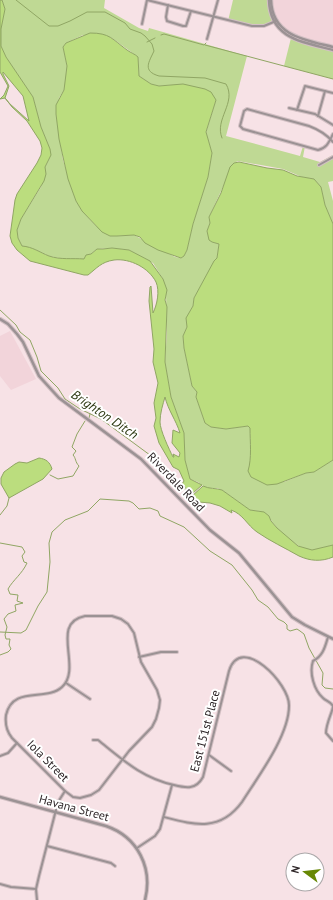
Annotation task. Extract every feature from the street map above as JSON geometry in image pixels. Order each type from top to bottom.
[{"type":"street","points":[[142,24],[147,0],[255,27],[264,26],[275,21]]},
{"type":"street","points":[[207,40],[218,0]]},
{"type":"street","points":[[270,0],[270,11],[282,32],[291,38],[333,48]]},
{"type":"street","points":[[168,6],[166,21],[183,26],[188,24],[191,11]]},
{"type":"street","points":[[297,110],[304,86],[333,93]]},
{"type":"street","points":[[318,116],[325,90]]},
{"type":"street","points":[[289,108],[318,116],[333,126]]},
{"type":"street","points":[[332,140],[308,126],[247,109],[244,111],[240,126],[241,129],[318,150],[328,145],[332,140],[333,134]]},
{"type":"street","points":[[319,165],[333,157]]},
{"type":"street","name":"Riverdale Road","points":[[0,319],[8,324],[18,334],[39,376],[59,398],[141,459],[210,530],[239,553],[292,617],[305,626],[333,639]]},
{"type":"street","points":[[37,900],[36,889],[46,846],[60,798],[65,791],[78,798],[93,794],[101,788],[123,759],[152,727],[159,712],[160,700],[157,690],[139,657],[134,633],[128,624],[123,620],[112,616],[80,617],[70,626],[68,633],[70,671],[66,683],[90,699]]},
{"type":"street","points":[[328,637],[324,652],[316,660],[312,668],[316,690],[325,700],[331,702],[333,706],[326,732],[333,741]]},
{"type":"street","points":[[139,657],[161,652],[177,652]]},
{"type":"street","name":"East 151st Place","points":[[93,740],[98,740],[147,776],[172,785],[188,788],[198,784],[203,777],[230,669],[234,663],[244,658],[251,659],[265,666],[286,693],[289,702],[288,716],[280,739],[237,809],[219,821],[208,824],[196,824],[164,817]]},
{"type":"street","name":"Iola Street","points":[[65,791],[9,734],[6,724],[7,713],[15,701],[22,697],[56,691],[66,683]]},
{"type":"street","points":[[0,756],[8,752],[18,743]]},
{"type":"street","points":[[209,755],[231,771]]},
{"type":"street","points":[[145,900],[148,886],[147,873],[143,859],[137,848],[156,834],[160,829],[172,785]]},
{"type":"street","name":"Havana Street","points":[[0,797],[114,829],[126,836],[137,848]]},
{"type":"street","points":[[46,846],[111,863],[114,866]]},
{"type":"street","points":[[0,884],[11,887],[36,889]]},
{"type":"shaded area","points":[[0,0],[2,0],[5,9],[1,29],[1,46],[6,57],[33,97],[41,127],[51,155],[45,167],[46,174],[44,181],[21,219],[17,230],[18,238],[22,246],[29,247],[49,256],[58,258],[84,259],[86,255],[91,254],[97,249],[112,248],[129,250],[150,261],[163,279],[167,290],[165,300],[167,307],[165,362],[171,397],[184,433],[185,460],[190,479],[202,485],[193,493],[190,493],[182,484],[184,481],[179,470],[173,467],[159,443],[154,426],[156,418],[154,403],[158,383],[153,362],[154,349],[149,301],[151,286],[153,313],[158,294],[156,282],[153,277],[144,268],[132,262],[120,260],[106,262],[88,275],[84,275],[30,261],[17,250],[12,243],[10,236],[15,200],[17,194],[37,163],[41,155],[42,148],[40,141],[27,121],[12,107],[5,98],[0,99],[4,95],[8,86],[0,72]],"holes":[[[3,72],[23,96],[29,121],[5,98],[9,86]],[[165,397],[180,433],[173,430],[172,443],[180,453],[179,457],[173,454],[173,457],[161,430],[160,415]]]},
{"type":"shaded area","points":[[2,0],[105,0],[104,8],[139,28],[148,31],[149,28],[247,56],[226,136],[300,156],[303,146],[305,146],[303,157],[320,162],[333,155],[333,181],[328,182],[333,201],[333,224],[325,205],[321,187],[314,179],[302,177],[283,169],[238,161],[234,163],[209,217],[210,223],[207,231],[212,242],[219,244],[217,258],[194,298],[193,306],[187,318],[187,327],[183,336],[192,386],[197,392],[196,397],[205,423],[211,427],[226,429],[248,426],[250,428],[251,455],[249,471],[284,482],[306,473],[314,472],[333,460],[333,545],[312,550],[300,547],[281,532],[271,521],[269,516],[258,511],[250,510],[222,490],[217,488],[206,488],[198,482],[190,479],[185,460],[184,433],[171,397],[165,362],[167,332],[166,295],[163,279],[153,263],[129,250],[112,248],[97,249],[84,259],[70,260],[49,256],[22,246],[18,238],[17,230],[21,219],[41,187],[45,167],[49,159],[50,149],[41,127],[33,97],[6,57],[1,46],[1,24],[5,9]],"holes":[[[83,35],[112,38],[138,57],[139,76],[151,84],[159,86],[171,85],[205,89],[216,100],[206,133],[212,153],[208,177],[193,224],[187,250],[181,258],[175,257],[134,235],[110,236],[96,226],[82,211],[76,201],[63,160],[56,114],[59,98],[64,90],[66,79],[67,66],[63,47],[66,43]]]},
{"type":"shaded area","points":[[233,0],[269,0],[274,22],[258,27],[228,21]]},
{"type":"shaded area","points":[[271,0],[333,0],[333,47],[292,35],[276,21]]},
{"type":"shaded area","points":[[90,33],[107,35],[137,56],[139,76],[151,84],[159,86],[183,84],[205,89],[211,92],[216,100],[206,132],[212,153],[208,177],[193,224],[187,250],[181,258],[158,250],[145,243],[140,237],[134,235],[110,236],[102,232],[82,211],[76,201],[68,179],[59,139],[56,105],[64,90],[67,66],[63,47],[66,43]]},
{"type":"shaded area","points":[[291,38],[333,50],[333,79],[284,66]]},
{"type":"shaded area","points":[[239,162],[283,170],[297,176],[314,179],[321,187],[325,205],[333,224],[333,460],[314,472],[306,473],[277,484],[267,485],[251,477],[248,471],[250,461],[250,428],[248,426],[226,429],[211,427],[205,423],[196,397],[197,392],[192,386],[184,348],[183,336],[187,327],[186,318],[193,306],[194,298],[217,258],[219,244],[209,240],[207,231],[210,223],[209,217],[221,193],[230,167],[234,163]]},
{"type":"shaded area","points":[[10,331],[36,379],[11,390],[0,376],[0,336]]},
{"type":"shaded area","points":[[39,458],[47,461],[52,469],[43,479],[9,498],[1,484],[1,478],[4,472],[19,462],[27,463]]},
{"type":"shaded area","points":[[203,486],[222,490],[250,510],[264,512],[269,516],[277,528],[298,546],[312,550],[333,545],[333,557],[324,560],[316,560],[299,556],[257,532],[235,512],[231,510],[232,513],[220,506],[210,503],[199,502],[191,497]]},
{"type":"waterway","points":[[16,0],[49,26],[58,26],[87,12],[105,12],[125,23],[130,29],[141,33],[152,44],[154,51],[148,66],[150,72],[159,76],[205,78],[226,84],[229,91],[229,98],[221,124],[220,131],[222,138]]},
{"type":"waterway","points":[[161,35],[164,34],[204,45],[206,43]]},
{"type":"waterway","points":[[147,42],[155,38]]},
{"type":"waterway","points":[[205,45],[333,79]]},
{"type":"waterway","name":"Brighton Ditch","points":[[0,310],[16,325],[20,332],[30,340],[41,371],[58,388],[65,399],[80,409],[101,419],[154,458],[192,497]]},
{"type":"waterway","name":"Brighton Ditch","points":[[89,418],[90,414]]},
{"type":"waterway","points":[[50,475],[58,479],[73,476],[79,466],[73,455],[76,451],[72,447],[77,434],[85,421]]},
{"type":"waterway","points":[[0,515],[7,506],[9,498]]},
{"type":"waterway","points":[[0,632],[21,633],[26,630],[47,592],[50,562],[49,543],[52,532],[65,520],[88,511],[100,499],[129,501],[139,509],[150,508],[158,511],[160,516],[184,527],[210,551],[232,565],[258,600],[268,607],[278,619],[284,622],[287,625],[287,629],[290,631],[297,629],[304,634],[309,648],[323,673],[322,685],[325,688],[333,689]]},
{"type":"waterway","points":[[0,543],[22,547],[25,552],[22,556],[24,562],[27,563],[8,589],[10,594],[18,595],[17,601],[23,603],[15,605],[16,611],[8,614],[4,619],[7,627],[5,635],[6,639],[10,639],[9,645],[11,649],[0,655]]}]
